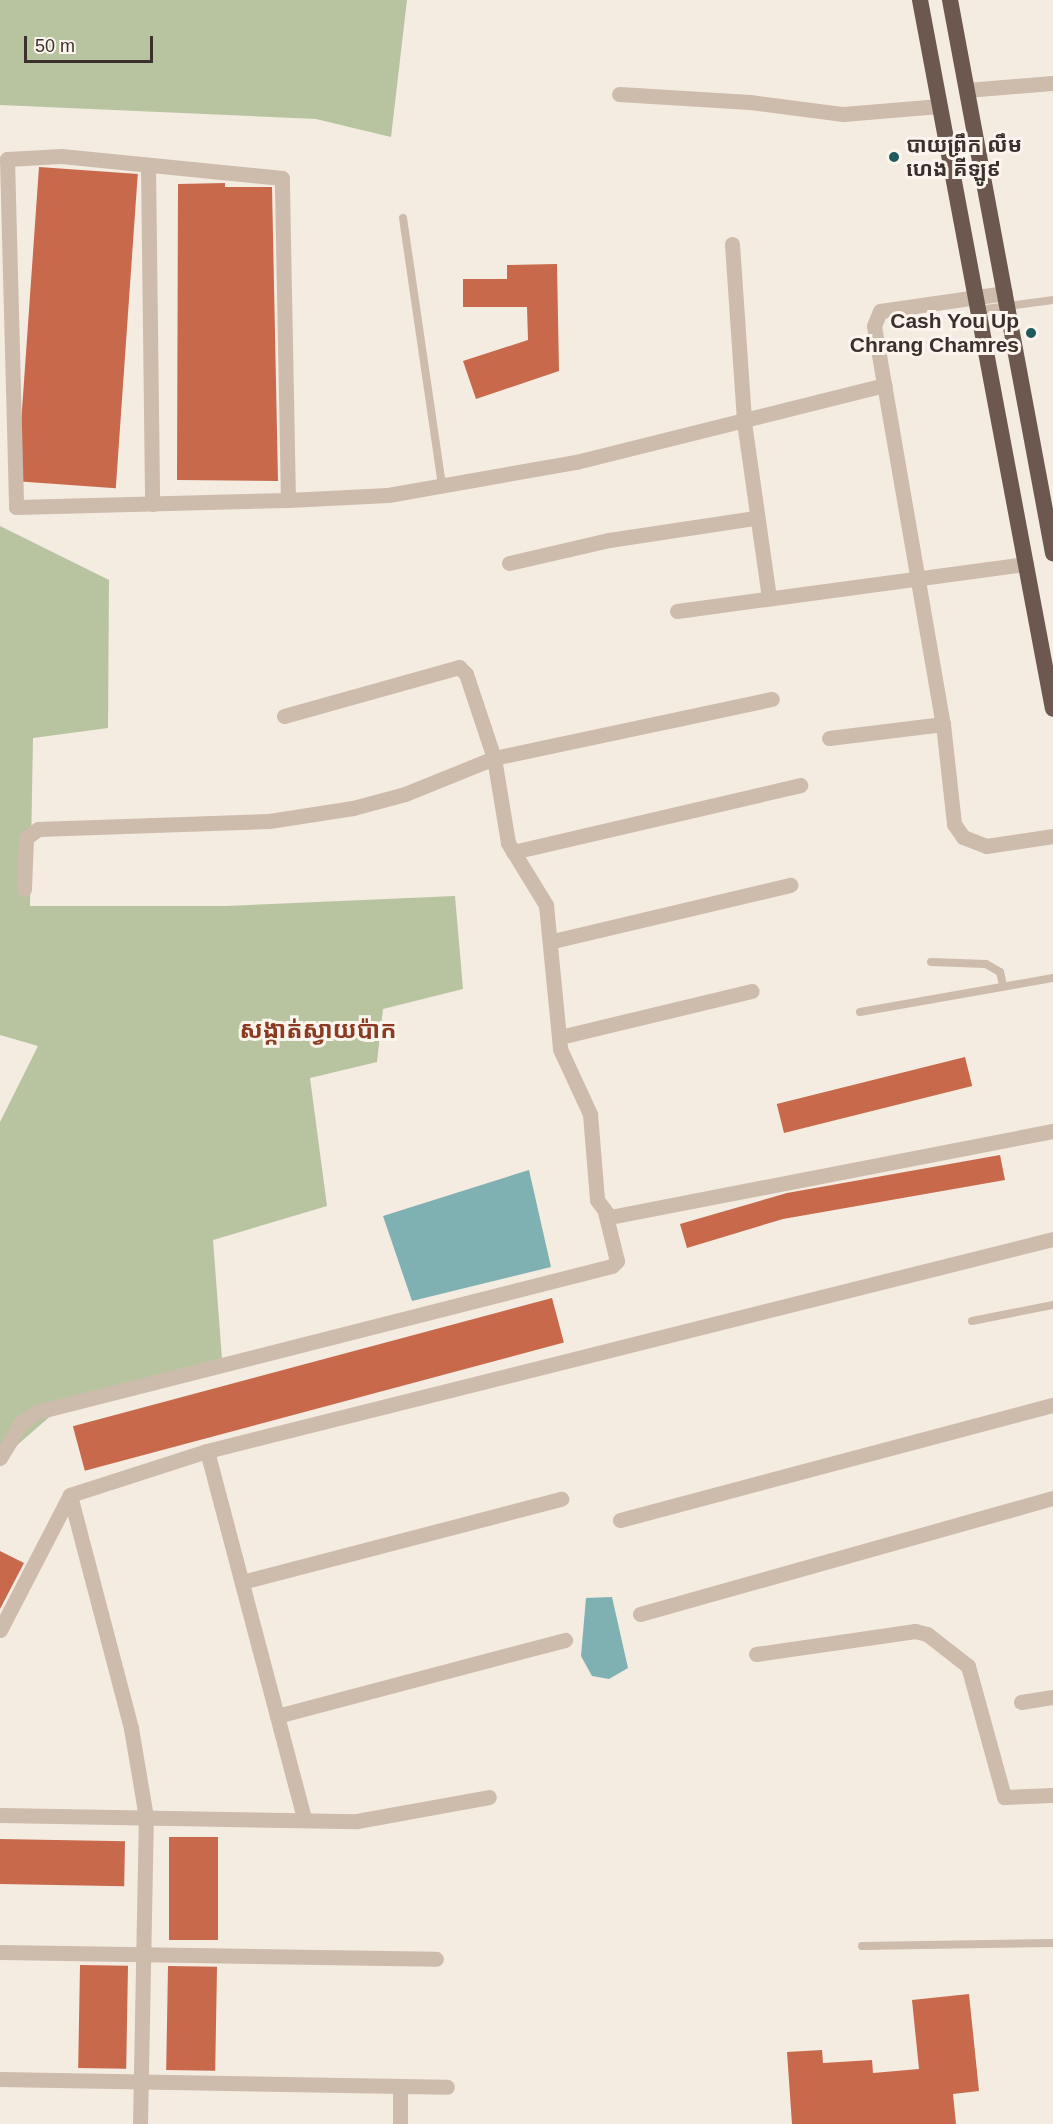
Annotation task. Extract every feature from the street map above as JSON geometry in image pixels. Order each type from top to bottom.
[{"type":"highway","points":[[920,0],[1053,708]]},
{"type":"highway","points":[[950,0],[1053,553]]},
{"type":"street","points":[[967,90],[1053,83]]},
{"type":"street","points":[[619,94],[750,102],[843,114],[940,106]]},
{"type":"street","points":[[288,500],[282,178],[61,156],[7,159],[16,507],[288,500],[388,495],[576,462],[744,422],[885,385]]},
{"type":"street","points":[[148,165],[152,504]]},
{"type":"street","points":[[732,244],[744,422],[755,518],[769,597]]},
{"type":"street","points":[[1006,299],[977,304],[880,311],[874,326],[943,724],[954,824],[963,837],[986,846],[1053,836]]},
{"type":"street","points":[[509,562],[609,540],[755,518]]},
{"type":"street","points":[[677,611],[1026,564]]},
{"type":"street","points":[[0,1458],[21,1423],[36,1412],[612,1266],[617,1261],[605,1212],[597,1200],[590,1114],[564,1062],[553,941],[542,893],[513,852],[494,758],[461,667],[284,716]]},
{"type":"street","points":[[24,889],[26,838],[38,829],[269,821],[353,808],[405,794],[494,758],[772,699]]},
{"type":"street","points":[[829,738],[943,724]]},
{"type":"street","points":[[513,852],[800,785]]},
{"type":"street","points":[[553,941],[790,885]]},
{"type":"street","points":[[560,1037],[752,991]]},
{"type":"street","points":[[605,1212],[620,1216],[1053,1131]]},
{"type":"street","points":[[0,1630],[70,1495],[207,1451],[1053,1239]]},
{"type":"street","points":[[620,1520],[1053,1405]]},
{"type":"street","points":[[207,1451],[304,1819]]},
{"type":"street","points":[[70,1495],[131,1728],[146,1817],[140,2124]]},
{"type":"street","points":[[242,1582],[561,1498]]},
{"type":"street","points":[[640,1614],[1053,1498]]},
{"type":"street","points":[[756,1654],[915,1631],[927,1634],[968,1666],[1004,1797],[1053,1795]]},
{"type":"street","points":[[277,1716],[565,1640]]},
{"type":"street","points":[[1021,1702],[1053,1697]]},
{"type":"street","points":[[0,1815],[386,1819],[489,1797]]},
{"type":"street","points":[[0,1952],[436,1959]]},
{"type":"street","points":[[0,2079],[447,2087]]},
{"type":"street","points":[[400,2086],[400,2124]]},
{"type":"lane","points":[[403,218],[441,486]]},
{"type":"lane","points":[[1006,299],[1053,300]]},
{"type":"lane","points":[[932,962],[986,964],[1000,972],[1003,985]]},
{"type":"lane","points":[[860,1011],[1053,978]]},
{"type":"lane","points":[[972,1321],[1053,1305]]},
{"type":"lane","points":[[862,1946],[1053,1943]]},
{"type":"green space","points":[[0,0],[407,0],[391,137],[316,119],[0,105]]},
{"type":"green space","points":[[0,526],[109,580],[108,728],[33,738],[30,906],[225,906],[455,896],[463,989],[383,1009],[377,1062],[310,1078],[327,1206],[213,1240],[222,1359],[70,1399],[0,1460],[0,1122],[38,1046],[0,1035]]},
{"type":"water","points":[[529,1170],[551,1267],[412,1301],[383,1216]]},
{"type":"water","points":[[612,1597],[628,1668],[609,1679],[592,1676],[581,1656],[586,1598]]},
{"type":"building","points":[[39,167],[138,174],[116,488],[17,481]]},
{"type":"building","points":[[225,183],[225,187],[272,187],[278,481],[177,480],[178,184]]},
{"type":"building","points":[[557,264],[559,371],[476,399],[463,361],[528,340],[527,307],[463,307],[463,279],[507,279],[507,265]]},
{"type":"building","points":[[965,1057],[972,1086],[784,1133],[777,1104]]},
{"type":"building","points":[[1000,1155],[1005,1180],[783,1219],[687,1248],[680,1224],[787,1193]]},
{"type":"building","points":[[552,1298],[564,1342],[85,1471],[73,1426]]},
{"type":"building","points":[[0,1551],[24,1563],[0,1609]]},
{"type":"building","points":[[169,1837],[218,1837],[218,1940],[169,1940]]},
{"type":"building","points":[[0,1839],[125,1841],[124,1886],[0,1884]]},
{"type":"building","points":[[80,1965],[128,1966],[126,2069],[78,2068]]},
{"type":"building","points":[[168,1966],[217,1967],[215,2071],[166,2070]]},
{"type":"building","points":[[969,1994],[979,2091],[953,2094],[956,2124],[792,2124],[787,2052],[822,2050],[823,2063],[872,2060],[873,2073],[919,2069],[912,2000]]},
{"type":"place","name":"បាយព្រឹក លឹម ហេង គីឡូ៩","points":[[894,157]]},
{"type":"place","name":"Cash You Up Chrang Chamres","points":[[1031,333]]},
{"type":"district","name":"សង្កាត់ស្វាយប៉ាក","points":[[318,1030]]}]
